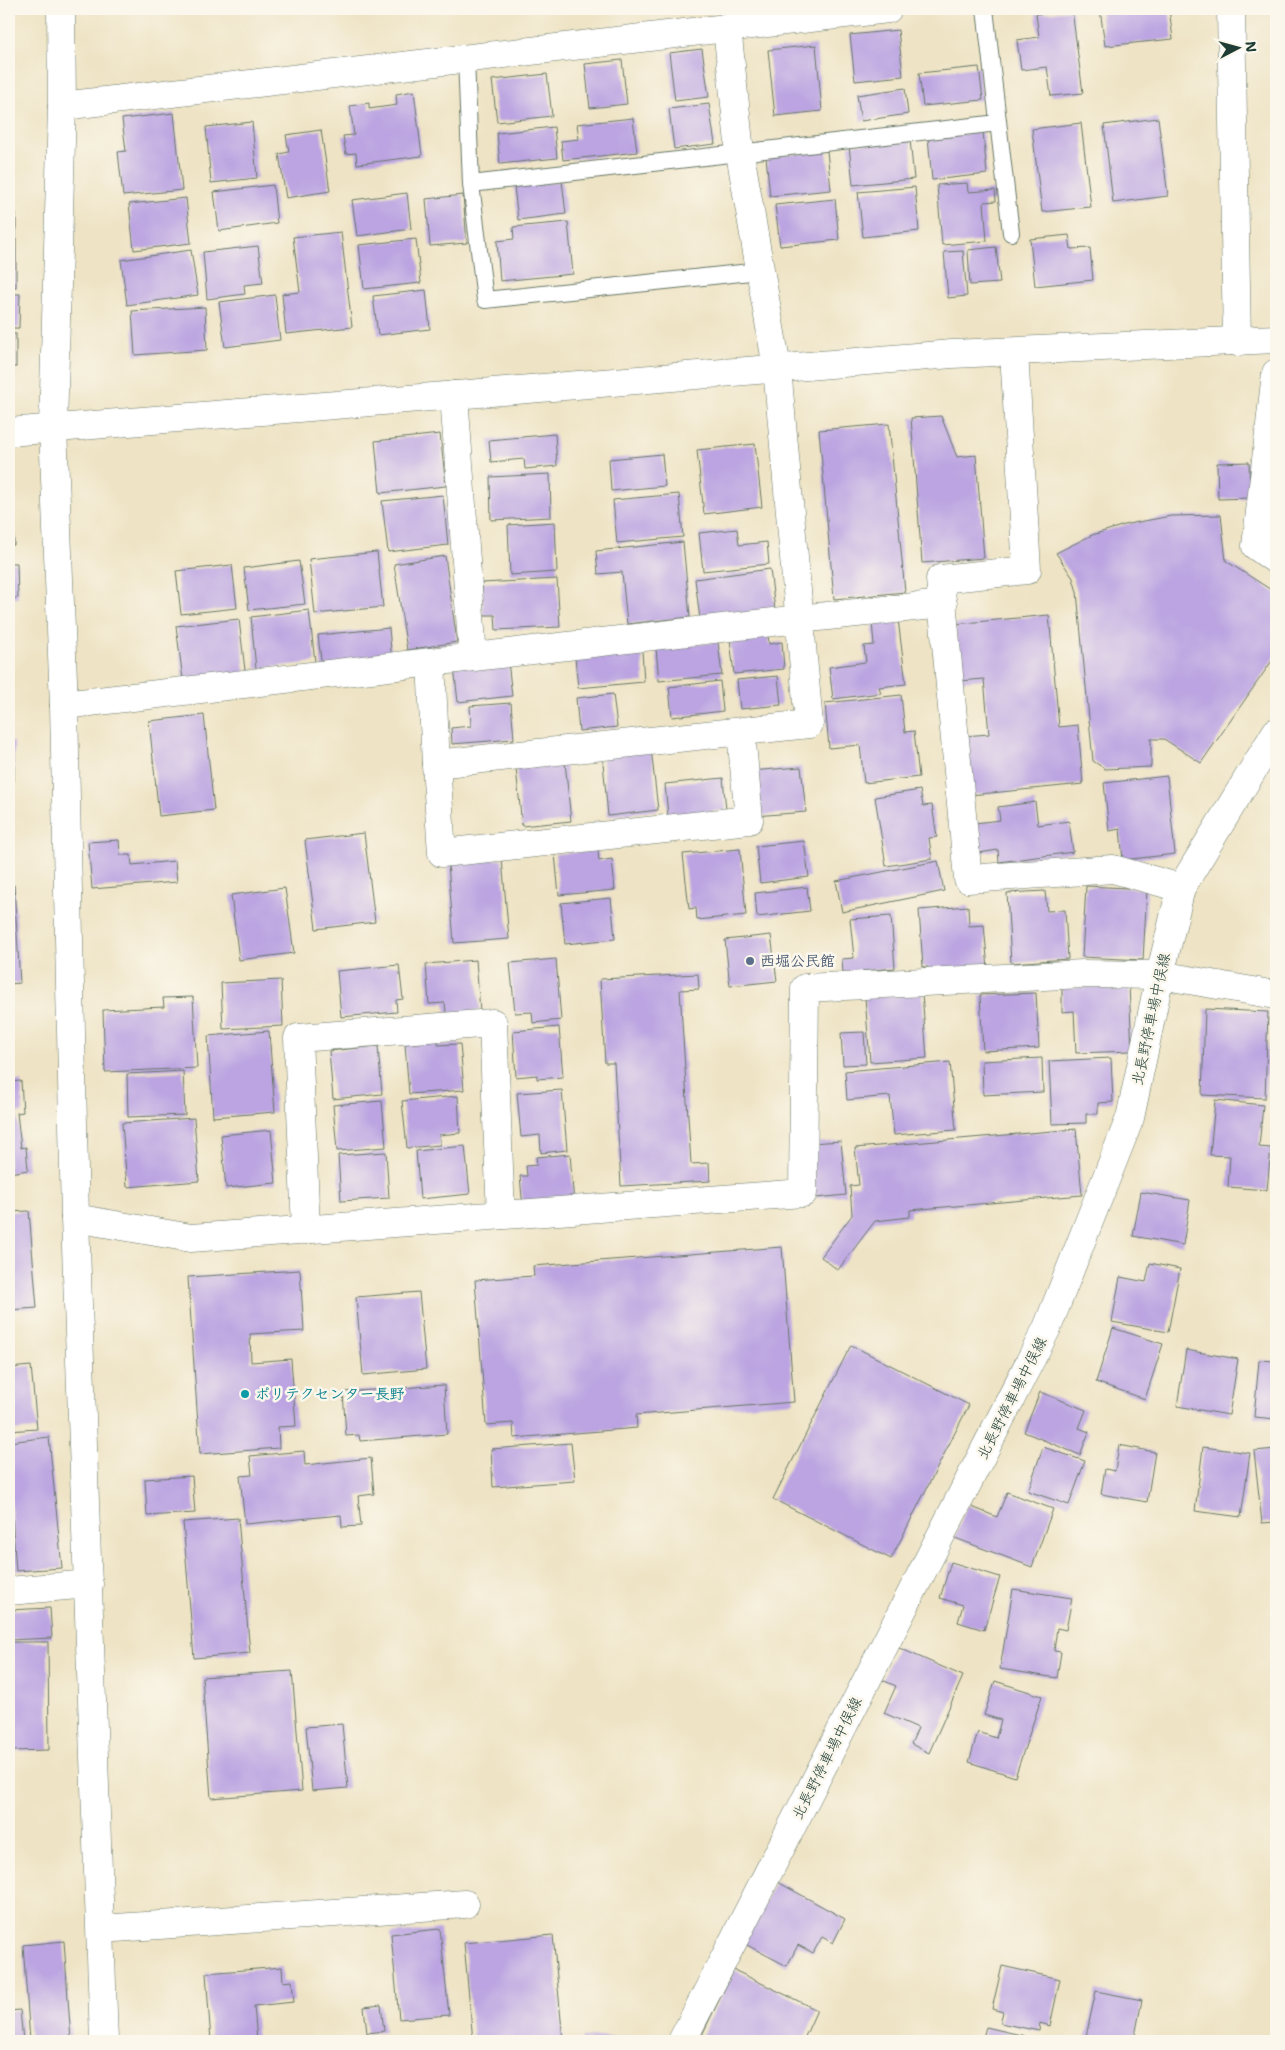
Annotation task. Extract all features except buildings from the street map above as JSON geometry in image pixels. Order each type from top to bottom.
[{"type":"street","points":[[61,9],[62,106],[53,427],[64,705],[75,1218],[104,2041]]},
{"type":"street","points":[[62,106],[888,9]]},
{"type":"street","points":[[1231,9],[1237,342]]},
{"type":"street","points":[[436,764],[808,724],[777,368],[740,153],[727,27]]},
{"type":"street","points":[[9,432],[952,354],[1276,339]]},
{"type":"street","points":[[1014,352],[1027,570],[940,579],[968,879],[1113,869],[1181,888]]},
{"type":"street","points":[[1276,373],[1256,546],[1276,560]]},
{"type":"street","points":[[454,395],[473,657]]},
{"type":"street","points":[[64,705],[799,618],[943,604]]},
{"type":"street","points":[[431,662],[442,853],[749,820],[741,732]]},
{"type":"street","name":"北長野停車場中俣線","points":[[682,2041],[1047,1328],[1130,1118],[1181,888],[1276,732]]},
{"type":"street","points":[[75,1218],[192,1238],[802,1193],[805,988],[1083,974],[1160,976],[1276,995]]},
{"type":"street","points":[[306,1230],[298,1038],[492,1023],[501,1216]]},
{"type":"street","points":[[9,1591],[89,1584]]},
{"type":"street","points":[[101,1929],[465,1904]]},
{"type":"lane","points":[[985,9],[1011,233]]},
{"type":"lane","points":[[466,58],[471,184],[485,300],[760,271]]},
{"type":"lane","points":[[471,184],[998,123]]},
{"type":"place","name":"西堀公民館","points":[[750,961]]},
{"type":"place","name":"ポリテクセンター長野","points":[[245,1394]]}]
